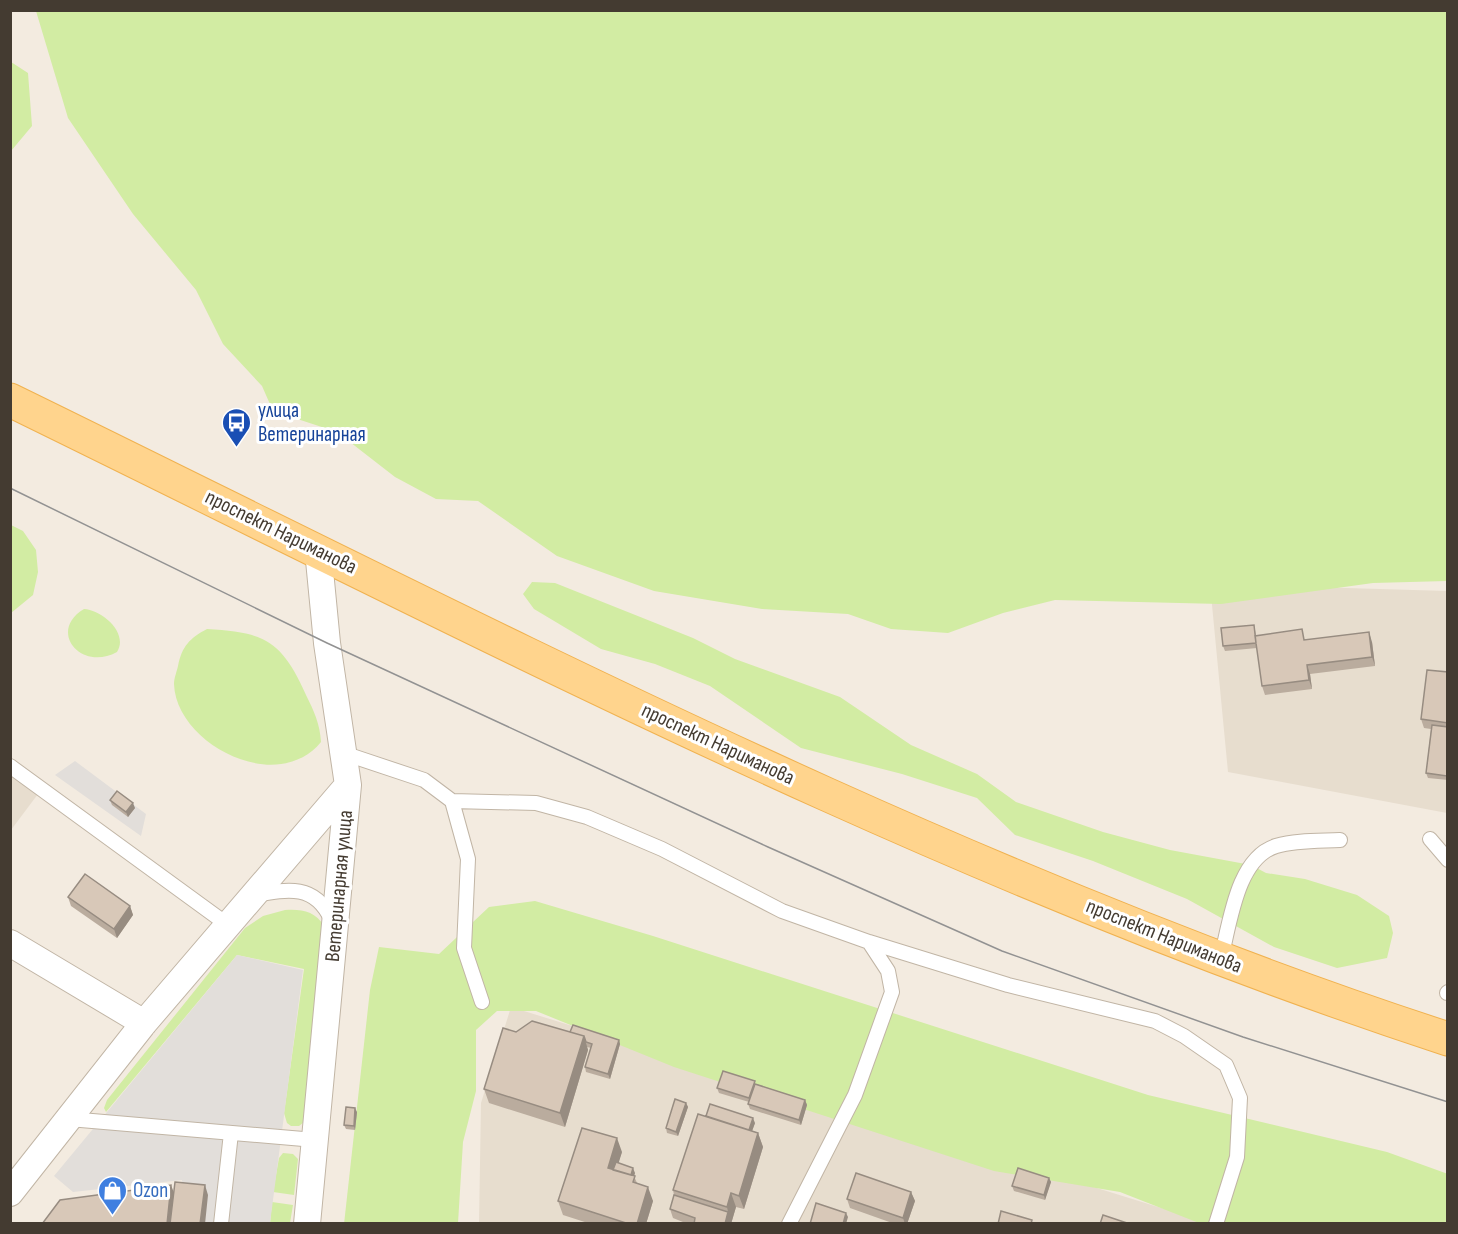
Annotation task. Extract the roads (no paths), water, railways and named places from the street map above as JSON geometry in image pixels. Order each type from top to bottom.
[{"type":"main road","name":"проспект Нариманова","points":[[10,400],[825,795],[1220,960],[1448,1039]]},
{"type":"street","name":"Ветеринарная улица","points":[[307,1224],[348,785],[327,643],[318,550]]},
{"type":"street","points":[[10,1192],[144,1023],[348,785]]},
{"type":"street","points":[[10,943],[144,1023]]},
{"type":"lane","points":[[343,753],[424,780],[452,801],[536,803],[587,817],[662,849],[782,911],[869,942],[1008,985],[1155,1022],[1184,1036],[1226,1065],[1240,1098],[1238,1157],[1215,1224]]},
{"type":"lane","points":[[10,766],[228,925]]},
{"type":"lane","points":[[452,801],[468,859],[465,948],[482,1002]]},
{"type":"lane","points":[[1430,839],[1448,860]]},
{"type":"lane","points":[[1220,960],[1245,871],[1256,856],[1274,847],[1292,843],[1340,840]]},
{"type":"lane","points":[[254,895],[285,890],[307,893],[324,904],[335,928]]},
{"type":"lane","points":[[789,1224],[855,1095],[892,992],[888,971],[869,942]]},
{"type":"lane","points":[[69,1119],[315,1140]]},
{"type":"lane","points":[[221,1224],[231,1133]]},
{"type":"tram line","points":[[10,488],[327,643],[768,847],[1002,951],[1243,1037],[1448,1102]]},
{"type":"place","name":"улица Ветеринарная","points":[[237,448]]},
{"type":"place","name":"Ozon","points":[[112,1216]]}]
